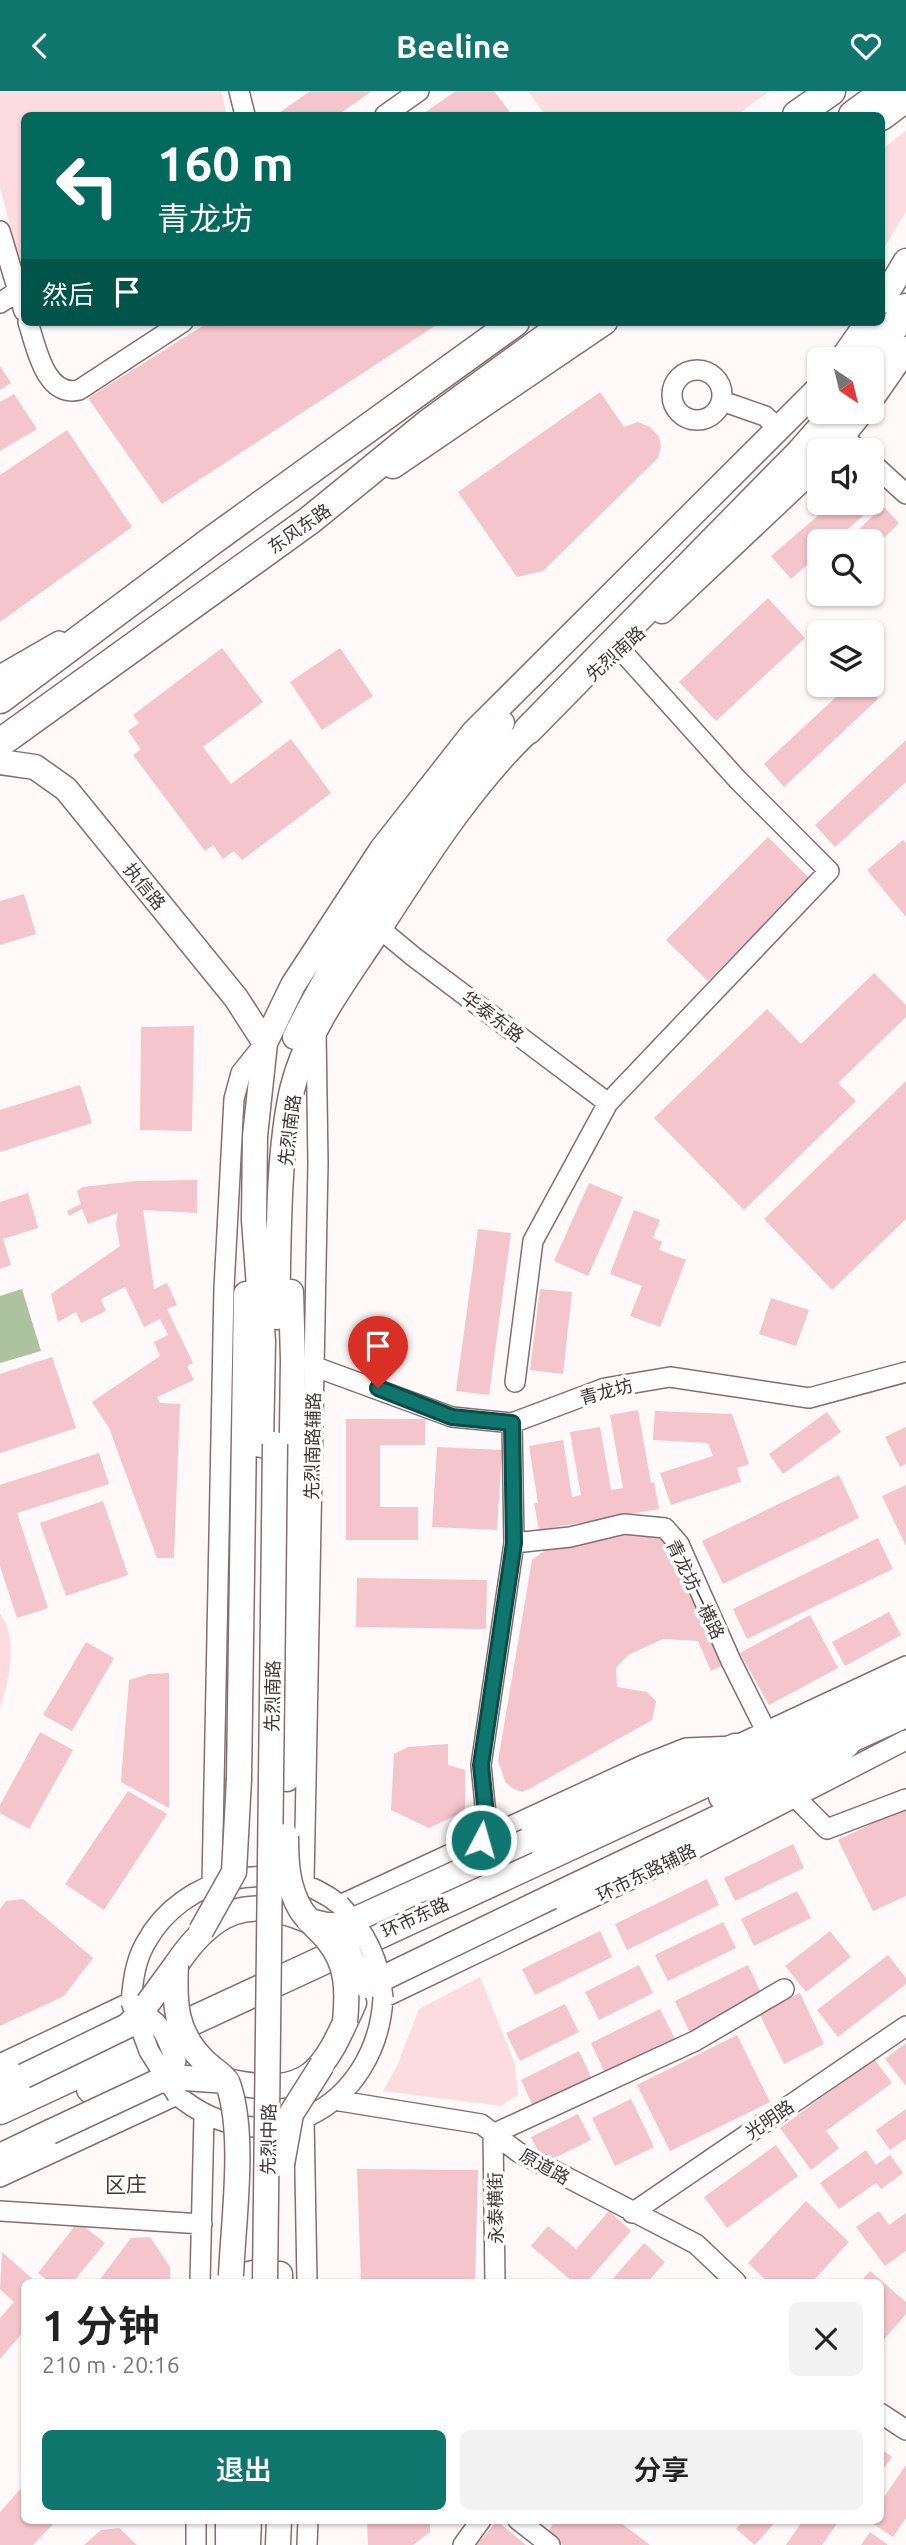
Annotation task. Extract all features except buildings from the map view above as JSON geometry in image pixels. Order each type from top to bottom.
[{"type":"highway","points":[[801,112],[831,91]]},
{"type":"highway","points":[[857,112],[887,91]]},
{"type":"highway","points":[[881,347],[906,307]]},
{"type":"highway","points":[[0,699],[209,542],[509,326]]},
{"type":"highway","points":[[310,520],[429,423],[562,326]]},
{"type":"highway","points":[[528,730],[801,452],[842,437]]},
{"type":"highway","name":"东风东路","points":[[0,743],[310,520]]},
{"type":"highway","name":"环市东路","points":[[0,2110],[906,1690]]},
{"type":"highway","name":"环市东路","points":[[0,2131],[580,1860],[771,1752],[863,1747],[906,1713]]},
{"type":"main road","points":[[885,116],[906,100]]},
{"type":"main road","points":[[885,296],[906,261]]},
{"type":"main road","name":"东风东路","points":[[310,520],[599,326]]},
{"type":"main road","points":[[850,347],[865,326]]},
{"type":"main road","points":[[884,381],[906,349]]},
{"type":"main road","name":"先烈南路","points":[[268,1444],[261,1285],[254,1220],[256,1136],[265,1043],[293,985],[408,813],[474,731],[575,628],[807,402]]},
{"type":"main road","name":"先烈南路","points":[[262,2000],[268,1444],[292,1091],[316,1031],[379,928],[447,829],[528,730],[731,549],[807,475]]},
{"type":"main road","name":"先烈南路","points":[[261,1285],[272,1110],[293,1039],[356,929],[440,801],[575,628]]},
{"type":"main road","name":"执信路","points":[[0,762],[35,768],[66,789],[236,998],[265,1043]]},
{"type":"main road","points":[[0,2087],[127,2026],[136,2008],[176,1965],[201,1931],[234,1872],[239,1779],[245,1299],[254,1220]]},
{"type":"main road","points":[[280,1237],[287,1258],[292,1305],[287,1872],[295,1898],[309,1921],[331,1943],[342,1963],[347,1986],[345,2022]]},
{"type":"main road","points":[[201,1931],[230,1913],[258,1907],[289,1912],[309,1921],[341,1915],[527,1841],[735,1746],[771,1752]]},
{"type":"main road","points":[[275,2279],[286,2130],[299,2099],[337,2044],[355,2000],[375,1992],[551,1897],[863,1747]]},
{"type":"main road","points":[[176,1965],[174,2001],[182,2032],[195,2052],[227,2081],[236,2154],[238,2279]]},
{"type":"main road","name":"先烈中路","points":[[262,2000],[275,2279]]},
{"type":"main road","name":"先烈中路","points":[[238,2279],[262,2000]]},
{"type":"main road","points":[[0,2156],[50,2132],[173,2087],[227,2081],[252,2087],[286,2085],[302,2079],[322,2065]]},
{"type":"main road","points":[[228,2524],[228,2545]]},
{"type":"main road","points":[[248,2545],[249,2524]]},
{"type":"main road","points":[[261,2524],[261,2545]]},
{"type":"main road","points":[[278,2545],[279,2524]]},
{"type":"street","points":[[239,91],[244,112]]},
{"type":"street","points":[[389,112],[419,91]]},
{"type":"street","points":[[0,231],[21,301]]},
{"type":"street","points":[[0,303],[18,291]]},
{"type":"street","points":[[30,326],[48,375],[59,387],[69,392],[79,390],[177,326]]},
{"type":"street","points":[[722,401],[765,416],[780,430]]},
{"type":"street","points":[[884,474],[906,494]]},
{"type":"street","points":[[0,675],[151,588]]},
{"type":"street","points":[[515,1382],[533,1241],[608,1103],[829,871],[737,779],[620,649]]},
{"type":"street","name":"华泰东路","points":[[379,928],[608,1103]]},
{"type":"street","name":"先烈南路辅路","points":[[304,1882],[316,1031]]},
{"type":"street","points":[[212,1884],[224,1288],[234,1099],[241,1073],[265,1043]]},
{"type":"street","name":"青龙坊","points":[[313,1366],[452,1417],[512,1423],[605,1388],[670,1377],[809,1398],[906,1372]]},
{"type":"street","points":[[481,1840],[486,1815],[481,1765],[514,1543],[512,1423]]},
{"type":"street","name":"青龙坊一横路","points":[[514,1543],[570,1537],[624,1524],[665,1528],[679,1544],[771,1752]]},
{"type":"street","points":[[771,1752],[906,1666]]},
{"type":"street","name":"环市东路辅路","points":[[375,1992],[698,1847],[794,1796],[863,1747],[906,1740]]},
{"type":"street","points":[[341,1915],[481,1840],[674,1752],[699,1746],[735,1746]]},
{"type":"street","points":[[771,1752],[824,1767]]},
{"type":"street","points":[[824,1767],[794,1796],[827,1829],[906,1799]]},
{"type":"street","points":[[239,1779],[287,1779]]},
{"type":"street","points":[[136,2008],[134,1973],[144,1946],[155,1927],[188,1896],[212,1884],[250,1875],[304,1882],[341,1915],[347,1944],[375,1992],[375,2047],[360,2074],[334,2100],[304,2117],[280,2125],[253,2127],[227,2124],[204,2116],[173,2087]]},
{"type":"street","points":[[493,2134],[695,2041],[784,1989]]},
{"type":"street","points":[[0,2064],[136,2008]]},
{"type":"street","points":[[136,2008],[152,2017],[163,2033],[176,2061],[173,2087]]},
{"type":"street","name":"光明路","points":[[632,2213],[906,2026]]},
{"type":"street","points":[[0,2177],[173,2087]]},
{"type":"street","name":"原道路","points":[[334,2100],[481,2124],[518,2152],[696,2244],[733,2279]]},
{"type":"street","points":[[200,2279],[204,2116]]},
{"type":"street","points":[[304,2117],[307,2279]]},
{"type":"street","name":"永泰横街","points":[[493,2134],[495,2279]]},
{"type":"street","points":[[0,2211],[201,2224]]},
{"type":"street","points":[[240,2279],[255,2270],[275,2279]]},
{"type":"street","points":[[884,2416],[906,2430]]},
{"type":"street","points":[[196,2524],[196,2545]]},
{"type":"street","points":[[307,2545],[308,2524]]},
{"type":"street","points":[[463,2545],[478,2524]]},
{"type":"street","points":[[524,2524],[550,2545]]},
{"type":"shaded area","points":[[0,91],[221,91],[226,112],[21,112],[21,268],[0,187]]},
{"type":"shaded area","points":[[528,91],[770,91],[741,112],[543,112]]},
{"type":"shaded area","points":[[906,131],[906,212],[885,246],[885,147]]},
{"type":"shaded area","points":[[22,1289],[41,1351],[0,1363],[0,1296]]},
{"type":"shaded area","points":[[0,1613],[6,1623],[11,1647],[9,1672],[0,1708]]},
{"type":"shaded area","points":[[480,1977],[515,2064],[518,2095],[500,2106],[383,2091],[397,2066],[419,2009]]},
{"type":"district","name":"区庄","points":[[126,2184]]},
{"type":"route","points":[[378,1388],[452,1417],[512,1423],[514,1543],[481,1765],[486,1815],[481,1840]]}]
